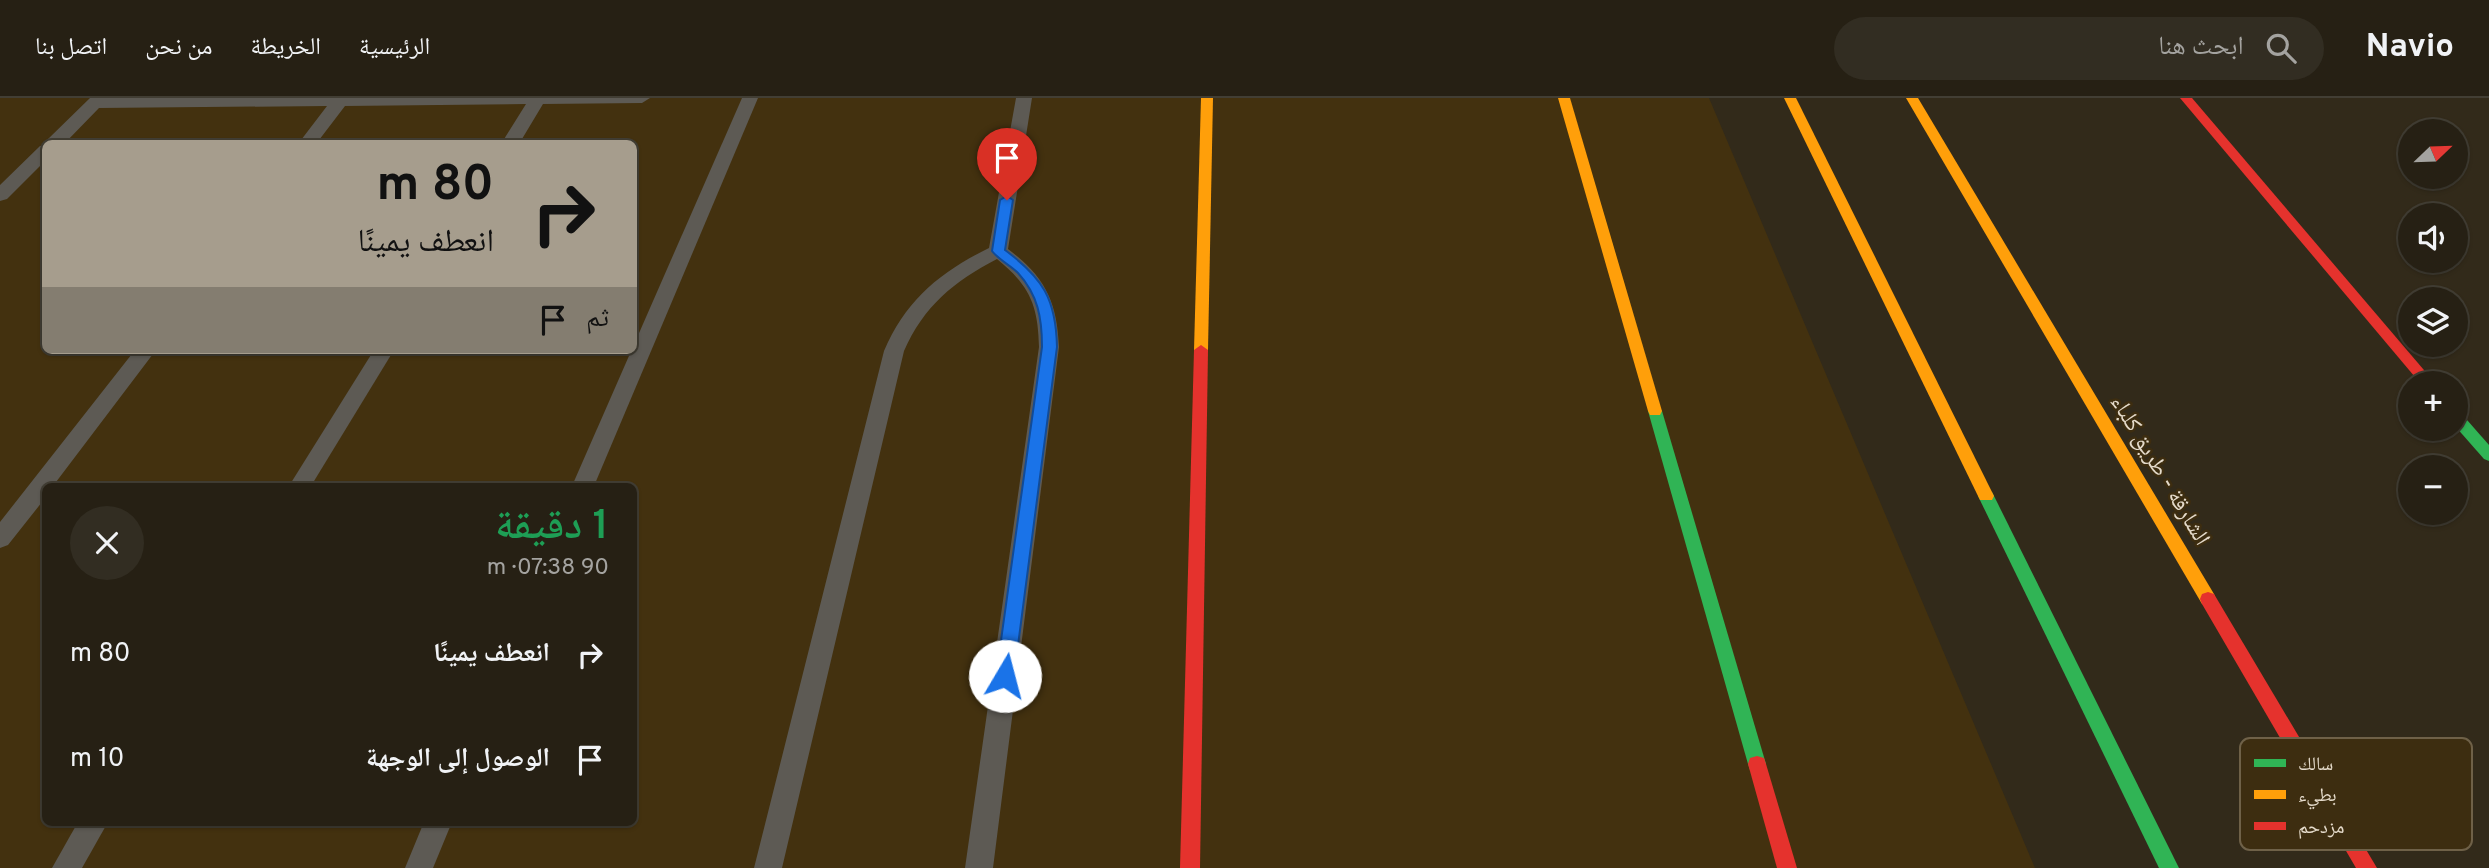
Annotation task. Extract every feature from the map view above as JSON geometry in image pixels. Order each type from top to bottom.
[{"type":"main road","points":[[1190,868],[1208,98]]},
{"type":"main road","points":[[1564,98],[1787,868]]},
{"type":"main road","points":[[1790,98],[2169,868]]},
{"type":"main road","name":"الشارقة - طريق كلباء","points":[[1912,98],[2290,738]]},
{"type":"main road","points":[[2186,98],[2418,371]]},
{"type":"main road","points":[[2468,431],[2489,455]]},
{"type":"main road","name":"الشارقة - طريق كلباء","points":[[2356,850],[2367,868]]},
{"type":"lane","points":[[57,140],[97,101],[642,98]]},
{"type":"lane","points":[[584,483],[750,98]]},
{"type":"lane","points":[[998,251],[1024,98]]},
{"type":"lane","points":[[512,140],[538,99]]},
{"type":"lane","points":[[309,140],[340,101]]},
{"type":"lane","points":[[0,195],[42,154]]},
{"type":"lane","points":[[768,868],[894,351],[903,326],[920,303],[942,283],[968,265],[998,251]]},
{"type":"lane","points":[[979,868],[1049,347],[1049,318],[1039,292],[1021,269],[998,251]]},
{"type":"lane","points":[[3,530],[143,354]]},
{"type":"lane","points":[[302,483],[382,354]]},
{"type":"lane","points":[[66,868],[92,826]]},
{"type":"lane","points":[[419,868],[436,826]]},
{"type":"shaded area","points":[[0,98],[1709,98],[2035,868],[0,868]]},
{"type":"traffic: fast","points":[[1655,411],[1757,764]]},
{"type":"traffic: fast","points":[[2468,431],[2489,455]]},
{"type":"traffic: fast","points":[[1986,496],[2169,868]]},
{"type":"traffic: slow","points":[[1201,350],[1207,98]]},
{"type":"traffic: slow","points":[[1564,98],[1655,411]]},
{"type":"traffic: slow","points":[[1790,98],[1986,496]]},
{"type":"traffic: slow","points":[[1912,98],[2208,599]]},
{"type":"traffic: jam","points":[[2186,98],[2418,371]]},
{"type":"traffic: jam","points":[[1190,868],[1201,350]]},
{"type":"traffic: jam","points":[[2208,599],[2290,738]]},
{"type":"traffic: jam","points":[[1757,764],[1787,868]]},
{"type":"traffic: jam","points":[[2356,850],[2367,868]]},
{"type":"route","points":[[1005,676],[1049,347],[1049,318],[1039,292],[1021,269],[998,251],[1007,200]]}]
